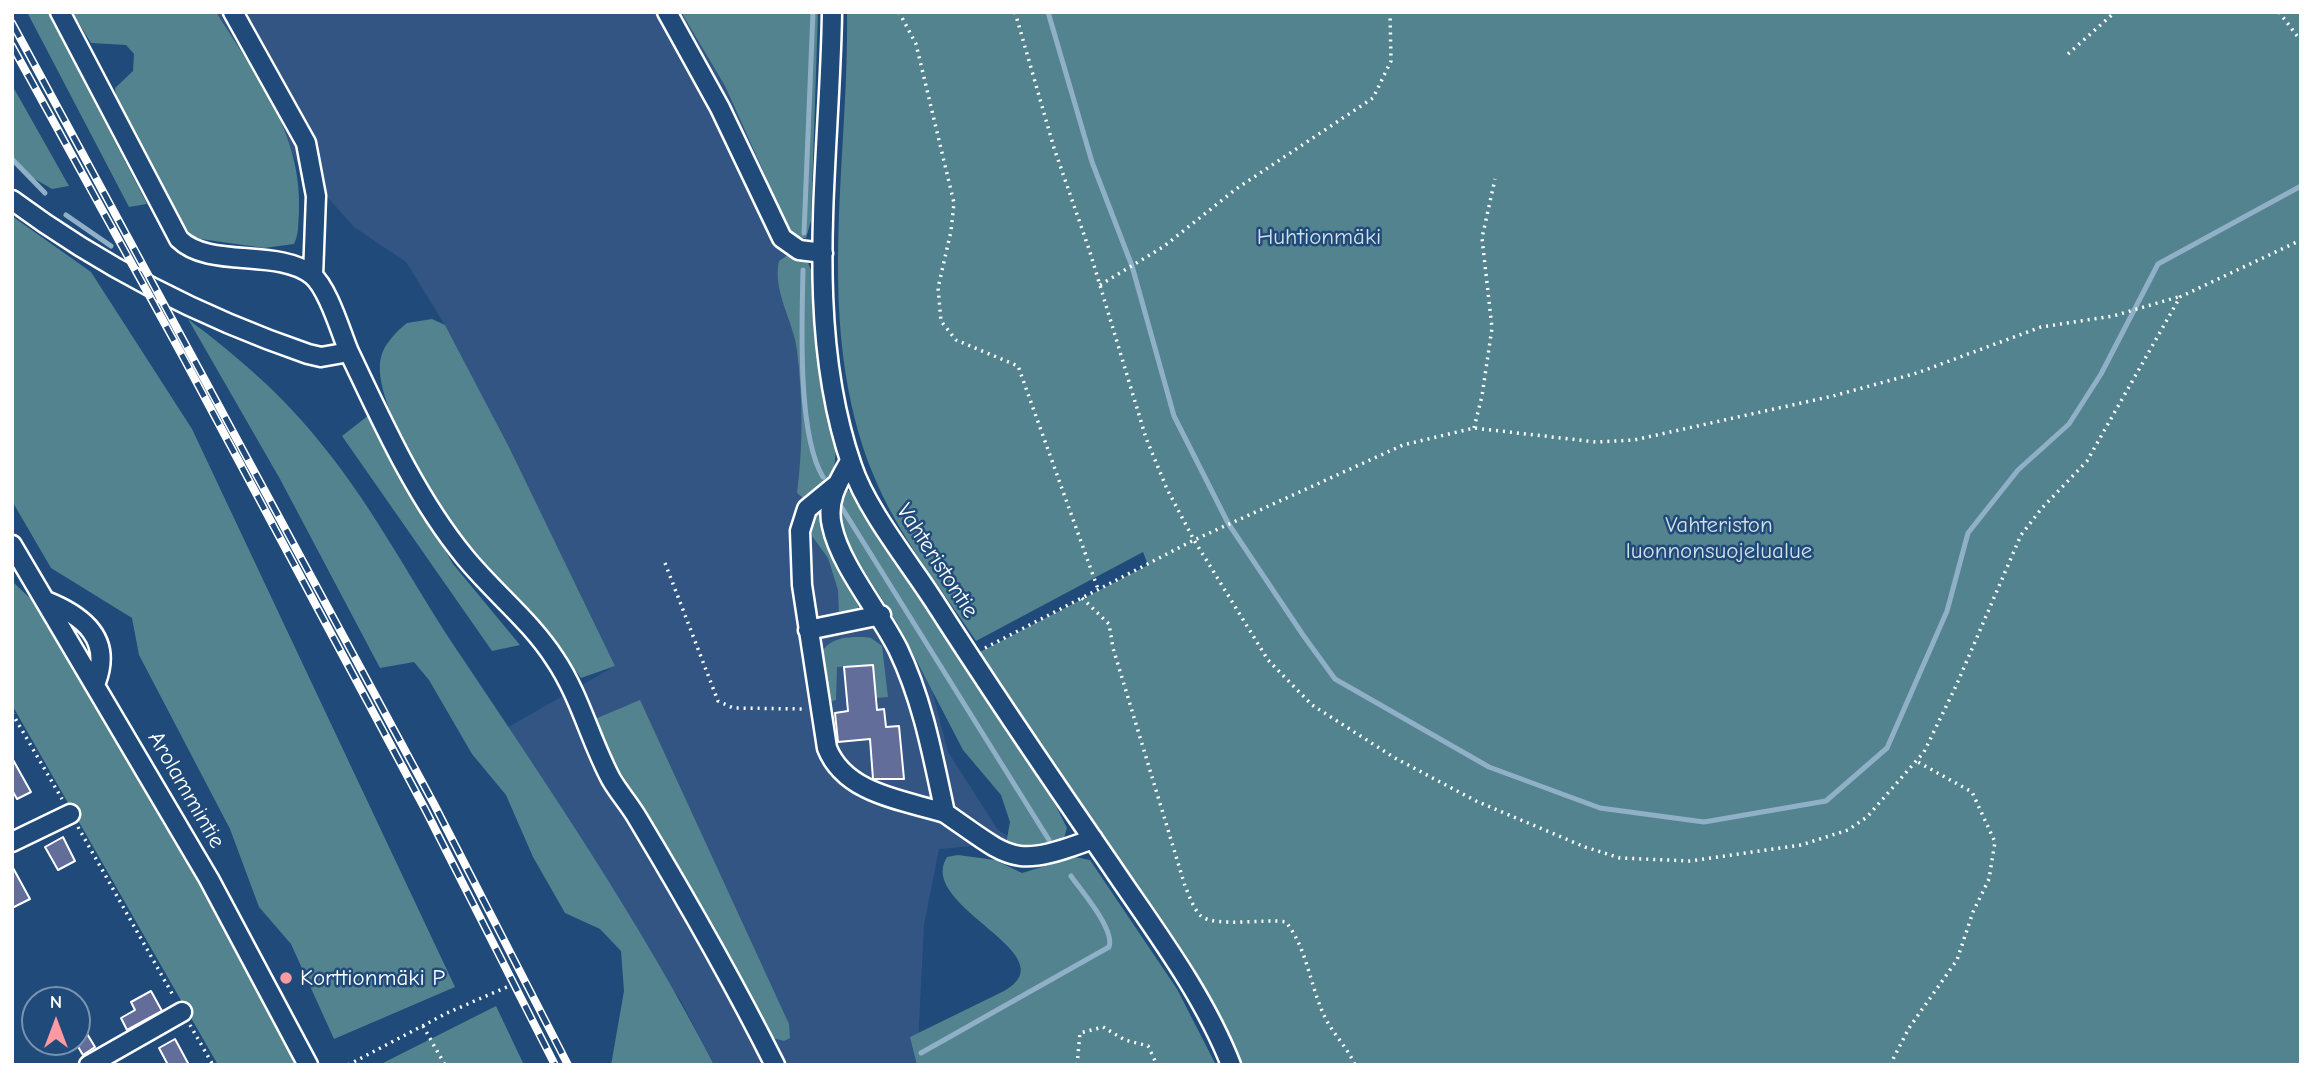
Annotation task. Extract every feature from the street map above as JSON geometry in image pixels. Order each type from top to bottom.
[{"type":"street","points":[[60,12],[179,239],[193,249],[279,263],[313,276]]},
{"type":"street","points":[[233,12],[286,102],[306,143],[316,196],[313,276],[327,298],[349,352],[402,457],[443,527],[507,605],[530,625],[556,660],[582,708],[611,778],[637,817],[740,996],[775,1065]]},
{"type":"street","points":[[667,12],[720,108],[782,238],[799,250],[823,253]]},
{"type":"street","name":"Vahteristontie","points":[[832,12],[823,253],[826,347],[850,461],[873,507],[1159,936],[1211,1024],[1231,1065]]},
{"type":"street","points":[[12,200],[91,253],[202,310],[308,354],[321,357],[349,352]]},
{"type":"street","points":[[850,461],[835,486],[830,508],[835,538],[849,567],[881,615],[922,708],[945,813]]},
{"type":"street","points":[[835,486],[812,504],[801,520],[800,570],[827,748],[844,775],[861,786],[945,813],[1000,851],[1013,856],[1038,858],[1093,839]]},
{"type":"street","name":"Arolammintie","points":[[12,545],[96,682],[209,879],[308,1065]]},
{"type":"street","points":[[808,629],[881,615]]},
{"type":"street","points":[[12,842],[70,814]]},
{"type":"street","points":[[89,1065],[182,1012]]},
{"type":"path","points":[[899,12],[916,44],[954,202],[938,288],[941,321],[956,340],[1018,366],[1098,589]]},
{"type":"path","points":[[1015,12],[1054,148],[1100,285],[1146,439],[1167,489],[1194,540],[1268,660],[1312,705],[1395,758],[1476,801],[1585,848],[1620,858],[1690,861],[1762,852],[1825,839],[1867,817],[1916,761],[1956,686],[2021,535],[2042,508],[2087,461],[2180,297]]},
{"type":"path","points":[[1100,285],[1163,247],[1236,189],[1373,98],[1391,61],[1390,12]]},
{"type":"path","points":[[2068,54],[2115,12]]},
{"type":"path","points":[[2279,12],[2301,41]]},
{"type":"path","points":[[1474,428],[1492,328],[1482,238],[1495,179]]},
{"type":"path","points":[[970,656],[1194,540],[1344,469],[1403,445],[1474,428],[1596,442],[1634,440],[1833,397],[1917,373],[2041,327],[2113,316],[2180,297],[2301,240]]},
{"type":"path","points":[[665,563],[718,701],[733,708],[820,709]]},
{"type":"path","points":[[1082,598],[1109,624],[1113,648],[1185,886],[1200,915],[1217,923],[1267,919],[1286,922],[1297,936],[1328,1023],[1348,1048],[1355,1065]]},
{"type":"path","points":[[12,713],[213,1065]]},
{"type":"path","points":[[1890,1065],[1909,1028],[1957,960],[1973,912],[1989,878],[1995,842],[1972,792],[1916,761]]},
{"type":"path","points":[[348,1065],[509,986]]},
{"type":"path","points":[[423,1026],[445,1065]]},
{"type":"path","points":[[1077,1065],[1080,1033],[1103,1027],[1125,1040],[1148,1046],[1157,1065]]},
{"type":"shaded area","points":[[216,12],[681,12],[725,86],[765,175],[805,300],[814,444],[928,674],[948,752],[998,830],[1018,842],[939,849],[924,925],[917,1065],[714,1065],[682,1003],[505,729],[615,666],[509,447],[445,325],[406,262],[354,227],[297,163],[265,90]]},
{"type":"green space","points":[[27,12],[48,12],[147,204],[129,207]]},
{"type":"green space","points":[[72,12],[216,12],[261,83],[285,132],[298,184],[299,213],[294,244],[264,248],[194,238],[182,224],[117,104],[115,88],[133,71],[134,54],[126,45],[91,43]]},
{"type":"green space","points":[[681,12],[818,12],[811,221],[806,238],[795,239],[779,217],[765,175],[725,86]]},
{"type":"green space","name":"Vahteriston luonnonsuojelualue","points":[[847,12],[2301,12],[2301,1065],[1239,1065],[976,654],[1148,565],[1143,552],[976,641],[894,518],[873,474],[855,418],[844,361],[839,303],[838,246]]},
{"type":"green space","points":[[12,85],[69,186],[52,189],[33,178],[12,156]]},
{"type":"green space","points":[[12,216],[91,272],[192,429],[455,987],[334,1039],[291,944],[259,907],[230,829],[139,655],[132,618],[51,568],[12,501]]},
{"type":"green space","points":[[788,255],[808,263],[812,272],[818,353],[835,436],[831,476],[821,490],[803,498],[797,493],[802,422],[797,351],[778,284],[779,261]]},
{"type":"green space","points":[[188,319],[276,394],[343,471],[626,909],[714,1065],[611,1065],[624,991],[621,951],[600,929],[565,913],[533,857],[506,795],[472,754],[429,680],[414,662],[380,668],[280,479]]},
{"type":"green space","points":[[432,319],[445,325],[509,447],[615,666],[581,678],[466,543],[414,462],[387,403],[381,378],[381,357],[388,343],[407,323]]},
{"type":"green space","points":[[369,415],[453,564],[520,645],[492,651],[342,436]]},
{"type":"green space","points":[[846,490],[854,492],[1056,806],[1067,828],[1063,842],[1035,853],[1006,844],[1010,822],[1001,795],[963,750],[897,623],[844,539],[839,524],[838,496]]},
{"type":"green space","points":[[821,508],[827,543],[855,593],[860,614],[839,616],[838,590],[828,558],[812,536],[811,522],[816,510]]},
{"type":"green space","points":[[12,581],[35,603],[148,789],[296,1065],[218,1065],[12,705]]},
{"type":"green space","points":[[871,638],[882,646],[888,697],[876,698],[873,665],[837,667],[836,700],[829,702],[821,653],[835,641]]},
{"type":"green space","points":[[640,700],[789,1024],[790,1038],[784,1041],[773,1038],[763,1024],[614,760],[595,719]]},
{"type":"green space","points":[[958,855],[995,860],[1022,873],[1075,857],[1090,860],[1177,989],[1216,1065],[917,1065],[910,1037],[1004,991],[1019,977],[1019,961],[1007,946],[952,894],[943,876],[947,857]]},
{"type":"green space","points":[[496,1006],[524,1065],[379,1065]]},
{"type":"building","points":[[873,665],[877,710],[884,709],[886,727],[899,726],[904,779],[873,779],[870,739],[838,742],[835,713],[848,711],[844,667]]},
{"type":"building","points":[[12,758],[31,792],[17,799],[12,790]]},
{"type":"building","points":[[63,837],[75,861],[58,870],[45,847]]},
{"type":"building","points":[[12,866],[30,899],[12,908]]},
{"type":"building","points":[[151,991],[162,1011],[127,1030],[121,1018],[135,1010],[131,1002]]},
{"type":"building","points":[[175,1039],[189,1065],[168,1065],[159,1048]]},
{"type":"waterway","points":[[804,233],[813,12]]},
{"type":"waterway","points":[[1048,12],[1092,162],[1132,266],[1174,416],[1228,523],[1303,635],[1335,679],[1489,767],[1600,808],[1704,822],[1826,801],[1887,748],[1947,611],[1968,533],[2018,470],[2069,424],[2101,374],[2158,264],[2301,186]]},
{"type":"waterway","points":[[12,159],[45,193]]},
{"type":"waterway","points":[[66,215],[111,246]]},
{"type":"waterway","points":[[803,270],[802,347],[805,406],[815,458],[823,477]]},
{"type":"waterway","points":[[842,508],[1049,840]]},
{"type":"waterway","points":[[921,1053],[1109,947],[1110,939],[1103,921],[1071,876]]},
{"type":"railway","points":[[12,23],[434,804],[568,1065]]},
{"type":"railway","points":[[12,46],[183,357],[425,809],[555,1065]]},
{"type":"place","name":"Korttionmäki P","points":[[286,978]]},
{"type":"park label","name":"Huhtionmäki","points":[[1319,237]]}]
